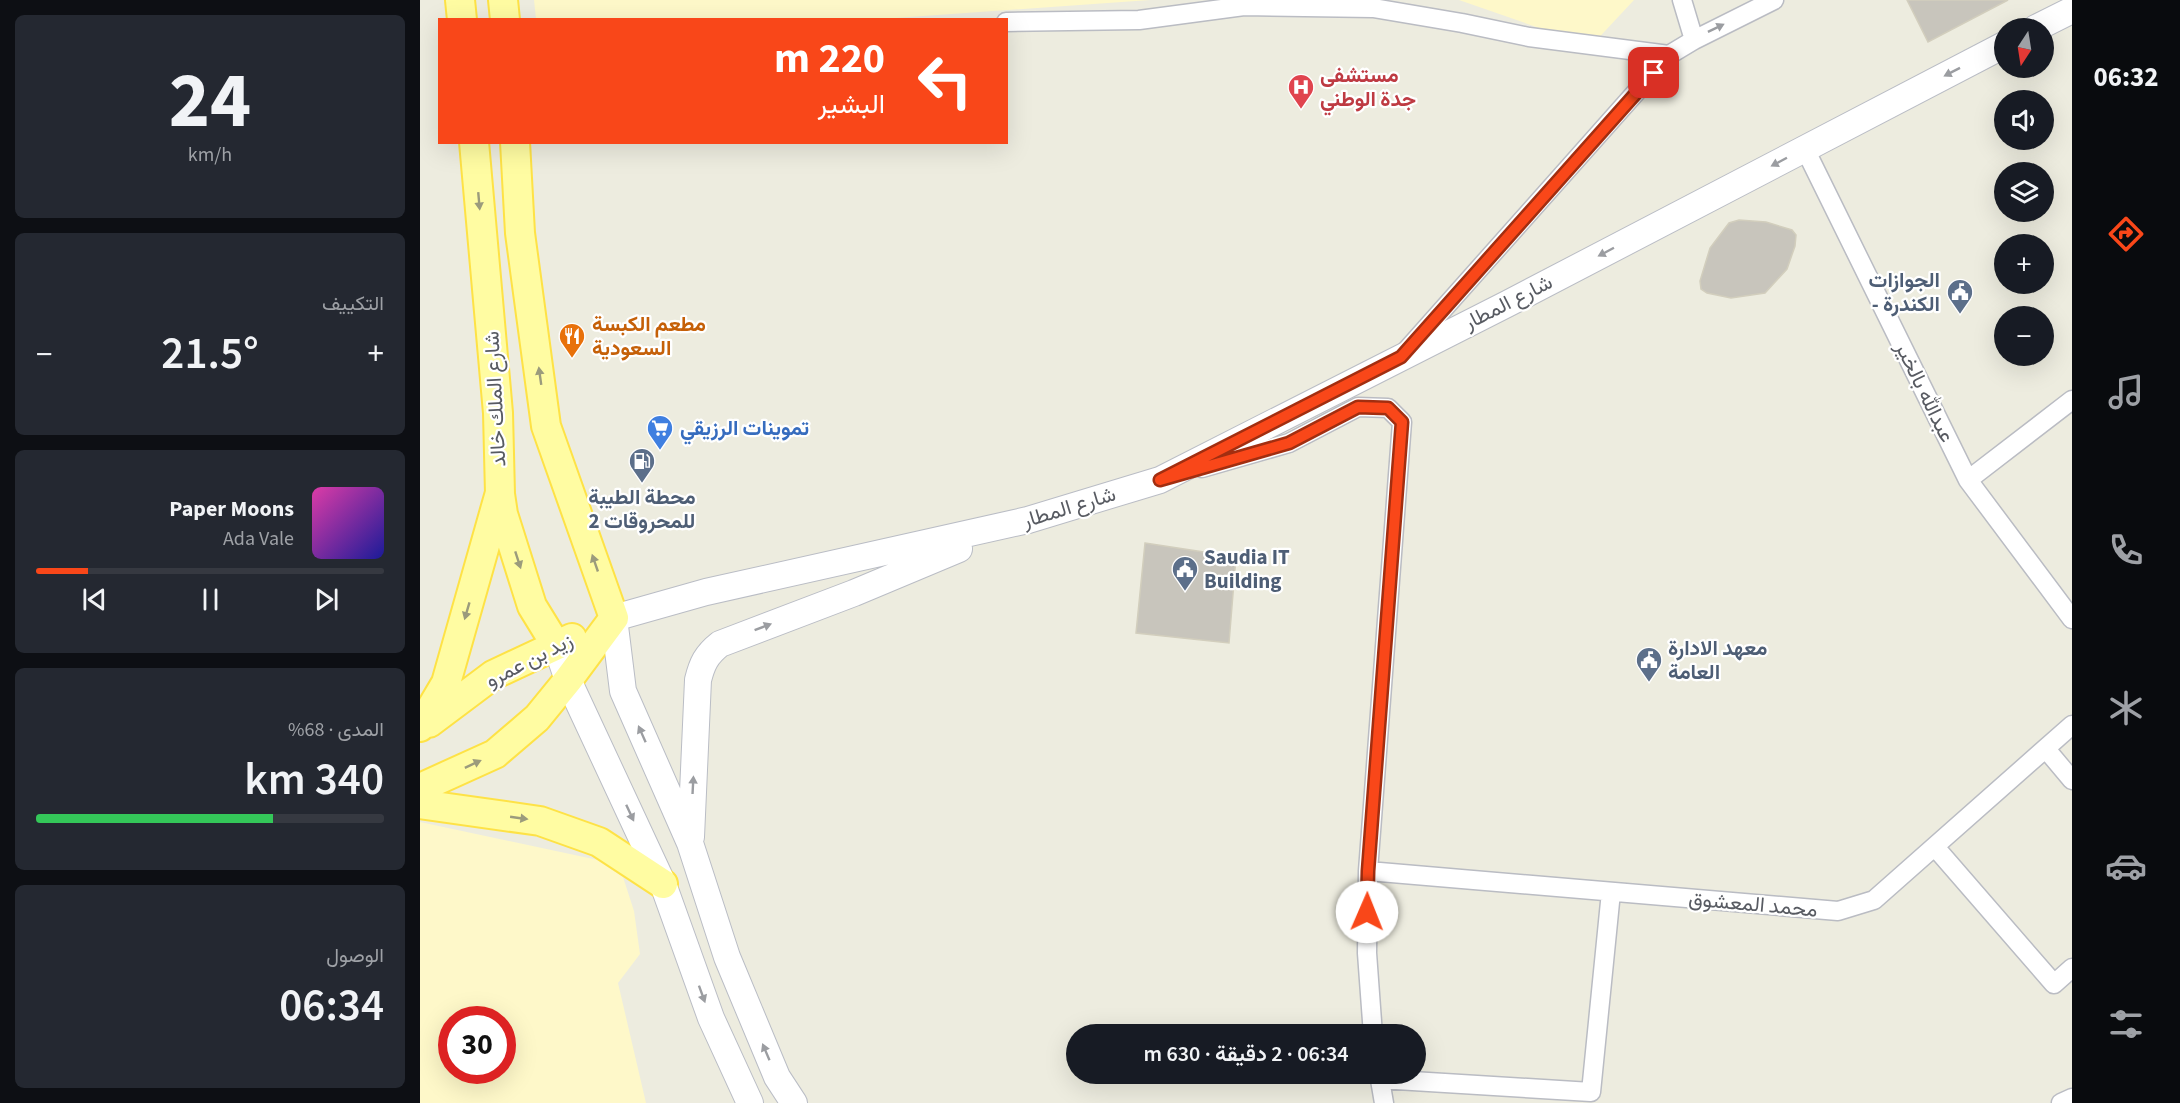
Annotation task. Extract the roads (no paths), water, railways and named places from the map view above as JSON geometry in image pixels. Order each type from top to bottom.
[{"type":"main road","points":[[460,0],[462,18]]},
{"type":"main road","points":[[503,0],[505,18]]},
{"type":"main road","points":[[2054,19],[2072,10]]},
{"type":"main road","name":"شارع المطار","points":[[614,618],[706,592],[1028,520],[1160,480],[1994,50]]},
{"type":"main road","name":"شارع الملك خالد","points":[[474,144],[498,413],[500,494],[503,514],[532,606],[556,645]]},
{"type":"main road","points":[[514,144],[520,233],[546,426],[614,618],[623,691],[690,843],[727,957],[777,1077],[794,1103]]},
{"type":"main road","points":[[420,728],[446,683],[500,494]]},
{"type":"main road","points":[[690,843],[698,680],[703,662],[710,652],[720,644],[854,592],[1028,520]]},
{"type":"main road","points":[[420,788],[495,754],[537,718],[614,618]]},
{"type":"main road","name":"زيد بن عمرو","points":[[420,728],[493,675],[614,618]]},
{"type":"main road","points":[[556,645],[568,680],[663,884],[711,1018],[750,1103]]},
{"type":"main road","points":[[420,804],[540,821],[599,842],[663,884]]},
{"type":"street","points":[[1682,0],[1694,40]]},
{"type":"street","points":[[1401,357],[1670,55],[1694,40],[1774,0]]},
{"type":"street","points":[[1008,22],[1139,20],[1244,6],[1373,8],[1462,22],[1529,37],[1670,55]]},
{"type":"street","name":"عبدالله بالخير","points":[[1805,149],[1968,480],[2072,619]]},
{"type":"street","points":[[1968,480],[2072,400]]},
{"type":"street","points":[[1160,480],[1289,443],[1358,407],[1388,408],[1402,422],[1368,871],[1367,953],[1372,1024]]},
{"type":"street","name":"محمد المعشوق","points":[[1368,871],[1838,911],[1874,900],[2072,725]]},
{"type":"street","points":[[2046,749],[2072,780]]},
{"type":"street","points":[[1935,847],[2055,984],[2072,968]]},
{"type":"street","points":[[1426,1080],[1591,1092],[1611,891]]},
{"type":"street","points":[[1381,1084],[1384,1103]]},
{"type":"street","points":[[2061,1103],[2072,1098]]},
{"type":"place","name":"مستشفى جدة الوطني","points":[[1301,110]]},
{"type":"place","name":"الجوازات - الكندرة","points":[[1960,315]]},
{"type":"place","name":"مطعم الكبسة السعودية","points":[[572,359]]},
{"type":"place","name":"تموينات الرزيقي","points":[[660,451]]},
{"type":"place","name":"محطة الطيبة 2 للمحروقات","points":[[642,484]]},
{"type":"place","name":"Saudia IT Building","points":[[1185,592]]},
{"type":"place","name":"معهد الادارة العامة","points":[[1649,683]]}]
